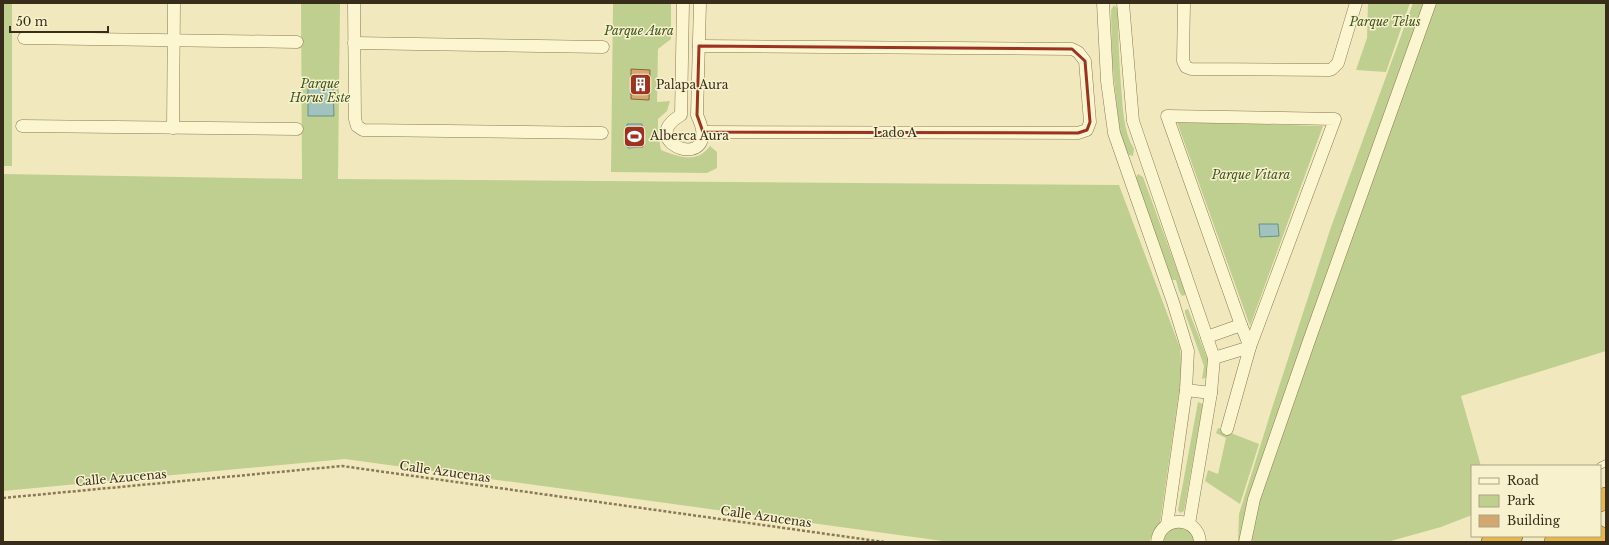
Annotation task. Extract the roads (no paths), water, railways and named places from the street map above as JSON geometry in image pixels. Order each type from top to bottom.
[{"type":"highway","points":[[1492,542],[1509,537]]},
{"type":"highway","points":[[1555,542],[1592,537]]},
{"type":"street","points":[[173,128],[174,3]]},
{"type":"street","points":[[354,3],[355,120],[357,126],[363,130],[602,133]]},
{"type":"street","points":[[683,3],[681,115],[672,120],[669,124],[667,135],[674,146],[682,150],[687,150],[700,143],[703,132],[697,115],[700,3]]},
{"type":"street","points":[[1103,3],[1107,81],[1114,133],[1187,344],[1189,362],[1186,390],[1167,525]]},
{"type":"street","points":[[1123,3],[1132,115],[1214,358],[1210,393],[1189,524]]},
{"type":"street","points":[[1184,3],[1183,61],[1186,67],[1191,69],[1328,70],[1332,69],[1338,63],[1356,3]]},
{"type":"street","points":[[1245,542],[1254,499],[1430,3]]},
{"type":"street","points":[[24,38],[297,42]]},
{"type":"street","points":[[354,43],[603,47]]},
{"type":"street","name":"Lado A","points":[[699,46],[1072,49],[1078,52],[1085,61],[1090,122],[1087,130],[1078,133],[703,132]]},
{"type":"street","points":[[1227,429],[1250,347],[1335,119],[1167,116],[1250,347]]},
{"type":"street","points":[[22,126],[297,129]]},
{"type":"street","points":[[1124,164],[1145,156]]},
{"type":"street","points":[[1207,336],[1241,325]]},
{"type":"street","points":[[1214,358],[1250,347]]},
{"type":"street","points":[[1186,390],[1210,393]]},
{"type":"street","points":[[1157,542],[1158,534],[1162,529],[1174,522],[1182,521],[1194,528],[1198,533],[1200,542]]},
{"type":"water","points":[[308,87],[333,87],[334,116],[308,116]]},
{"type":"water","name":"Alberca Aura","points":[[627,124],[642,124],[643,147],[628,148]]},
{"type":"water","points":[[1259,224],[1278,224],[1279,236],[1260,237]]},
{"type":"place","name":"Palapa Aura","points":[[640,85]]},
{"type":"place","name":"Alberca Aura","points":[[635,136]]},
{"type":"park label","name":"Parque Telus","points":[[1385,22]]},
{"type":"park label","name":"Parque Aura","points":[[639,31]]},
{"type":"park label","name":"Parque Horus Este","points":[[320,91]]},
{"type":"park label","name":"Parque Vitara","points":[[1251,175]]}]
